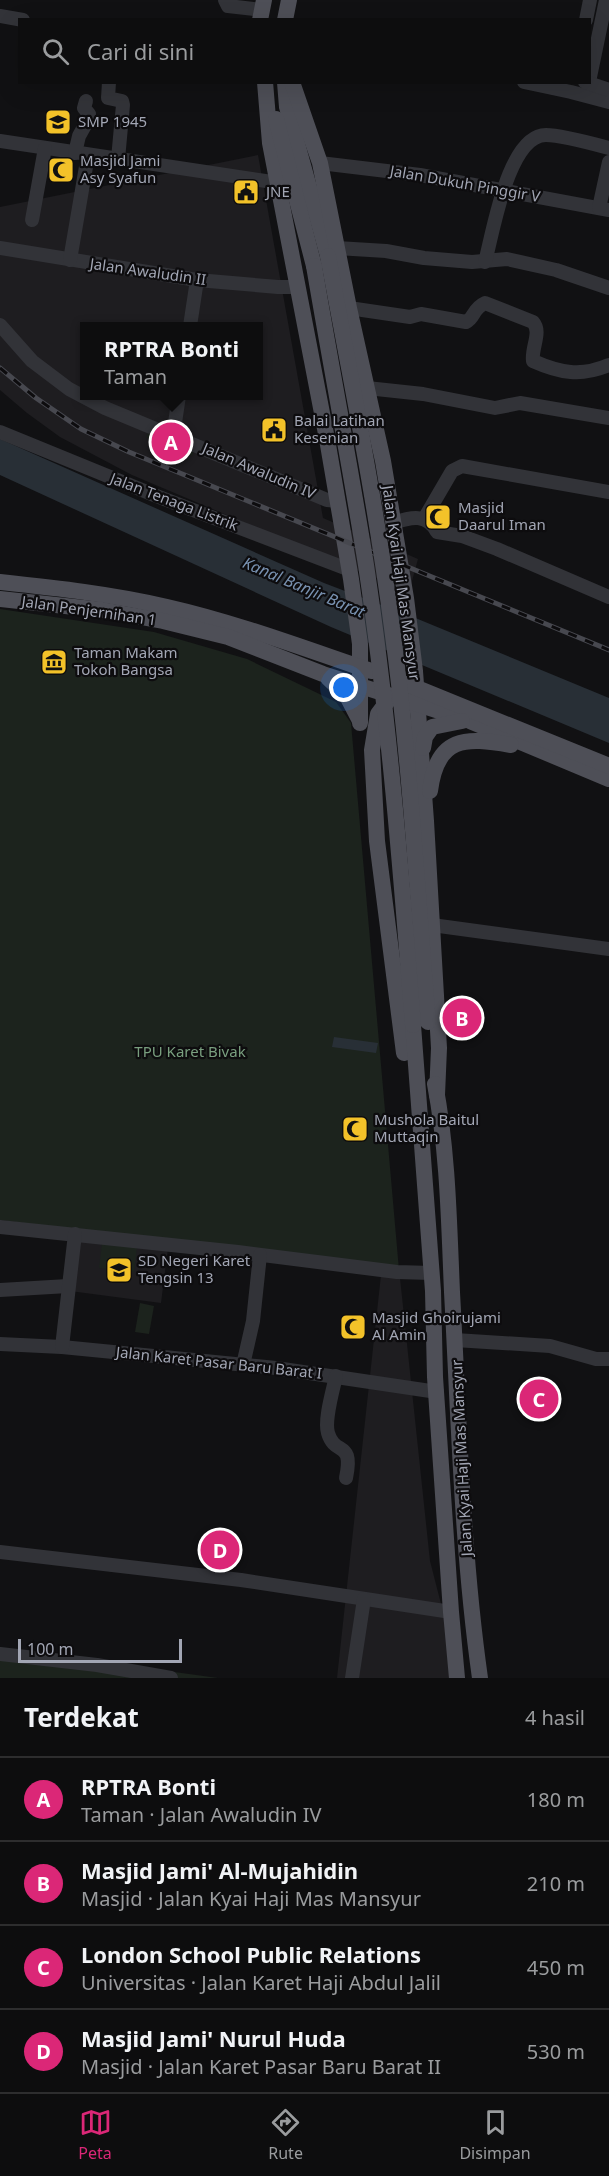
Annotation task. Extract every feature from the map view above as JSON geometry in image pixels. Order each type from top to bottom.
[{"type":"main road","points":[[285,18],[289,0]]},
{"type":"main road","name":"Jalan Kyai Haji Mas Mansyur","points":[[265,84],[270,143],[338,501],[360,644],[373,667],[361,686],[360,723]]},
{"type":"main road","name":"Jalan Kyai Haji Mas Mansyur","points":[[266,84],[314,266],[356,507],[377,651],[420,1023],[437,1095],[447,1199],[467,1554],[480,1678]]},
{"type":"main road","name":"Jalan Kyai Haji Mas Mansyur","points":[[285,84],[287,107],[349,308],[389,499],[405,591],[404,611],[422,755],[440,1056],[437,1095]]},
{"type":"main road","name":"Jalan Kyai Haji Mas Mansyur","points":[[293,84],[320,163],[392,628],[407,764],[420,1023],[421,1142],[457,1678]]},
{"type":"main road","points":[[338,501],[353,511],[363,512],[381,506],[389,499]]},
{"type":"main road","name":"Jalan Penjernihan 1","points":[[0,582],[41,586],[61,597],[102,610],[163,621],[228,637],[323,674],[392,696]]},
{"type":"main road","points":[[39,604],[41,586]]},
{"type":"main road","name":"Jalan Penjernihan 1","points":[[0,599],[39,604],[61,597],[103,594],[167,607],[232,624],[373,667],[414,687]]},
{"type":"main road","points":[[373,667],[404,611]]},
{"type":"main road","points":[[323,674],[347,696],[372,750]]},
{"type":"main road","points":[[414,687],[470,721],[609,779]]},
{"type":"main road","points":[[414,687],[609,766]]},
{"type":"main road","name":"Jalan Kyai Haji Mas Mansyur","points":[[414,687],[392,696],[378,714],[372,750],[377,841],[412,1113],[421,1142]]},
{"type":"main road","points":[[422,755],[425,737],[432,727],[470,721]]},
{"type":"main road","points":[[426,820],[430,787],[436,767],[442,755],[451,747],[462,742],[479,740],[538,750]]},
{"type":"main road","points":[[377,841],[384,832],[387,821],[383,765],[386,749],[393,743],[402,742],[410,745],[422,755]]},
{"type":"street","points":[[225,0],[228,6],[262,10]]},
{"type":"street","points":[[586,18],[591,0]]},
{"type":"street","points":[[591,55],[606,0]]},
{"type":"street","points":[[0,16],[18,19]]},
{"type":"street","points":[[109,84],[108,98],[122,101],[123,105],[118,159]]},
{"type":"street","points":[[563,84],[609,90]]},
{"type":"street","points":[[583,85],[609,102]]},
{"type":"street","points":[[70,260],[81,154],[79,135],[89,118],[84,108],[86,101]]},
{"type":"street","points":[[485,262],[504,190],[516,158],[527,143],[545,135],[609,148]]},
{"type":"street","points":[[0,141],[279,183]]},
{"type":"street","points":[[32,220],[45,148]]},
{"type":"street","points":[[604,209],[609,162]]},
{"type":"street","name":"Jalan Dukuh Pinggir V","points":[[320,163],[414,174],[604,209]]},
{"type":"street","name":"Jalan Awaludin II","points":[[0,249],[197,280],[297,287]]},
{"type":"street","points":[[333,252],[386,251],[435,259],[485,262],[507,259],[556,270],[609,288]]},
{"type":"street","points":[[191,322],[197,280]]},
{"type":"street","points":[[349,308],[410,317],[421,314],[466,322],[472,317],[474,310],[485,303],[536,325],[538,329],[532,354],[533,361],[573,373],[594,372],[609,365]]},
{"type":"street","name":"Jalan Awaludin IV","points":[[0,326],[32,361],[80,395]]},
{"type":"street","points":[[367,388],[423,394],[495,408],[520,403],[609,418]]},
{"type":"street","name":"Jalan Awaludin IV","points":[[90,400],[327,500],[338,501]]},
{"type":"street","points":[[173,436],[178,400]]},
{"type":"street","name":"Jalan Tenaga Listrik","points":[[0,432],[350,575]]},
{"type":"street","points":[[424,519],[452,471],[462,466],[609,492]]},
{"type":"street","points":[[393,523],[407,519],[424,519],[432,523],[437,532],[462,536],[497,549],[609,597]]},
{"type":"street","points":[[432,926],[609,949]]},
{"type":"street","points":[[0,1227],[397,1272],[431,1273]]},
{"type":"street","points":[[62,1347],[75,1234]]},
{"type":"street","points":[[243,1365],[253,1321],[260,1255]]},
{"type":"street","points":[[0,1290],[68,1286]]},
{"type":"street","points":[[455,1341],[550,1346],[596,1359],[609,1359]]},
{"type":"street","name":"Jalan Karet Pasar Baru Barat I","points":[[0,1344],[62,1347],[243,1365],[336,1376],[437,1392]]},
{"type":"street","points":[[336,1376],[327,1431],[331,1439],[348,1455],[346,1478]]},
{"type":"street","points":[[0,1552],[241,1580],[451,1612]]},
{"type":"street","points":[[352,1678],[364,1599]]},
{"type":"street","points":[[0,1654],[97,1665],[171,1678]]},
{"type":"shaded area","points":[[258,155],[323,518],[418,559],[409,592],[132,475],[60,437],[0,390],[0,207]]},
{"type":"shaded area","name":"SD Negeri Karet Tengsin 13","points":[[77,1236],[168,1248],[161,1303],[70,1291]]},
{"type":"shaded area","points":[[381,1275],[400,1278],[430,1561],[460,1678],[337,1678]]},
{"type":"green space","points":[[150,429],[196,447],[192,456],[146,437]]},
{"type":"green space","name":"TPU Karet Bivak","points":[[0,609],[154,632],[247,659],[336,702],[351,723],[399,1270],[0,1220]]},
{"type":"green space","points":[[102,1243],[137,1247],[134,1272],[99,1268]]},
{"type":"green space","points":[[140,1303],[154,1306],[149,1334],[135,1332]]},
{"type":"green space","points":[[0,1648],[218,1678],[0,1678]]},
{"type":"water","name":"Kanal Banjir Barat","points":[[0,439],[324,583],[609,698],[609,743],[331,627],[0,475]]},
{"type":"water","points":[[334,1037],[378,1043],[376,1053],[332,1047]]},
{"type":"railway","points":[[0,368],[36,398],[81,429],[129,452],[609,650]]},
{"type":"place","name":"SMP 1945","points":[[58,122]]},
{"type":"place","name":"Masjid Jami Asy Syafun","points":[[61,170]]},
{"type":"place","name":"JNE","points":[[246,192]]},
{"type":"place","name":"Balai Latihan Kesenian","points":[[274,430]]},
{"type":"place","name":"RPTRA Bonti","points":[[171,442]]},
{"type":"place","name":"Masjid Daarul Iman","points":[[438,517]]},
{"type":"place","name":"Taman Makam Tokoh Bangsa","points":[[54,662]]},
{"type":"place","name":"Masjid Jami' Al-Mujahidin","points":[[462,1018]]},
{"type":"place","name":"Mushola Baitul Muttaqin","points":[[355,1129]]},
{"type":"place","name":"SD Negeri Karet Tengsin 13","points":[[119,1270]]},
{"type":"place","name":"Masjid Ghoirujami Al Amin","points":[[353,1327]]},
{"type":"place","name":"London School Public Relations","points":[[539,1399]]},
{"type":"place","name":"Masjid Jami' Nurul Huda","points":[[220,1550]]}]
